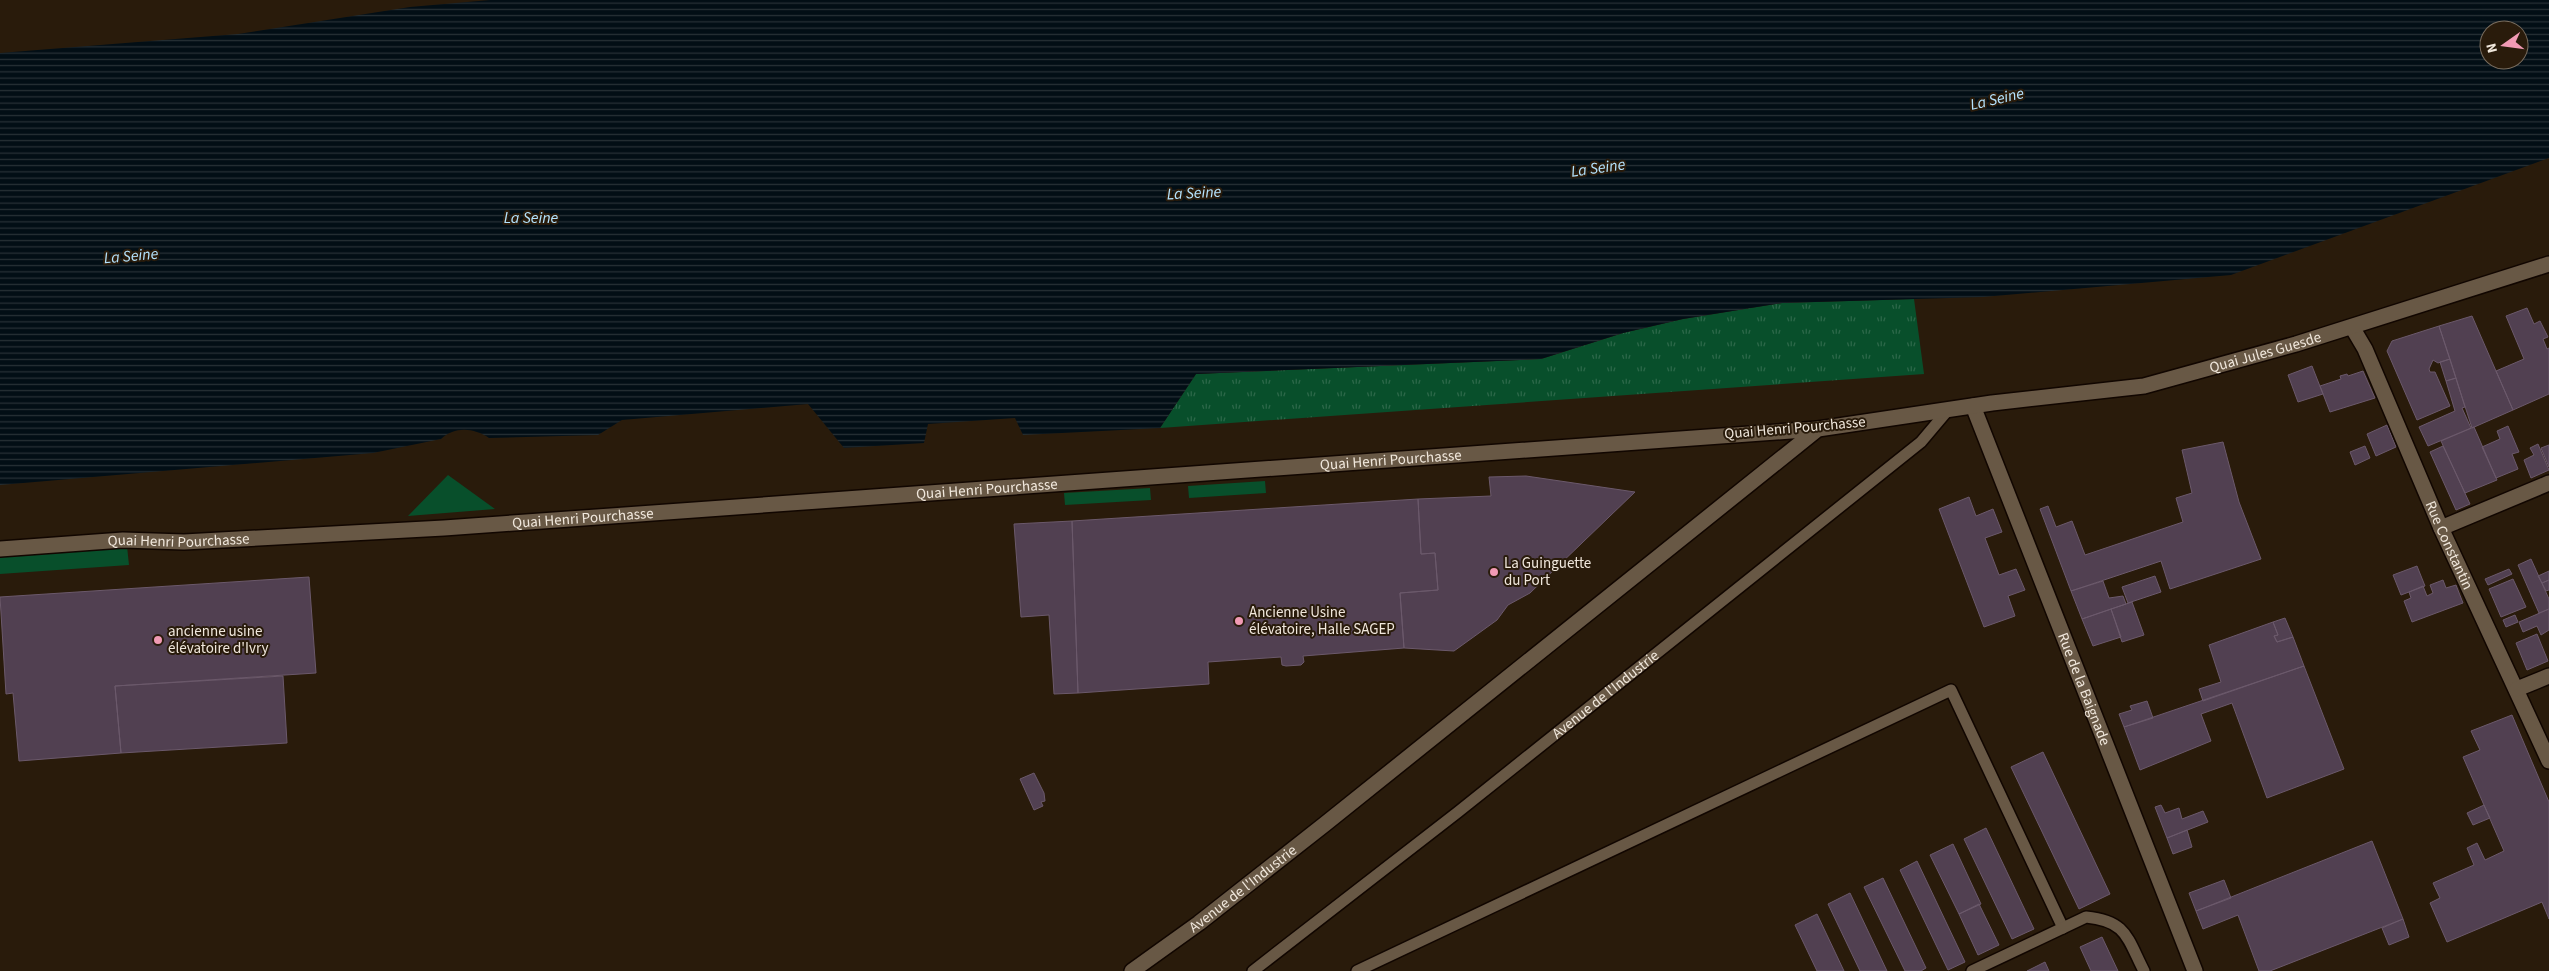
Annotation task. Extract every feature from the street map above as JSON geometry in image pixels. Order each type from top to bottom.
[{"type":"street","name":"Quai Jules Guesde","points":[[1973,406],[2144,386],[2352,327],[2549,264]]},
{"type":"street","name":"Rue Constantin","points":[[2352,327],[2366,349],[2441,528],[2549,761]]},
{"type":"street","name":"Quai Henri Pourchasse","points":[[0,549],[123,540],[184,542],[444,528],[1818,429],[1973,406]]},
{"type":"street","name":"Rue de la Baignade","points":[[1973,406],[2195,971]]},
{"type":"street","name":"Avenue de l'Industrie","points":[[1132,971],[1318,830],[1818,429]]},
{"type":"street","points":[[2441,528],[2549,483]]},
{"type":"street","points":[[2517,689],[2549,676]]},
{"type":"lane","name":"Avenue de l'Industrie","points":[[1253,971],[1458,812],[1921,442],[1948,410]]},
{"type":"lane","points":[[1357,971],[1951,690],[2063,928]]},
{"type":"lane","points":[[1972,971],[2086,917],[2101,919],[2122,928],[2144,971]]},
{"type":"green space","points":[[1914,299],[1924,374],[1160,428],[1196,374],[1541,359],[1623,333],[1683,319],[1782,303]]},
{"type":"green space","points":[[448,475],[495,509],[408,516]]},
{"type":"green space","points":[[1265,481],[1266,493],[1189,498],[1188,486]]},
{"type":"green space","points":[[1150,488],[1151,500],[1065,505],[1064,493]]},
{"type":"green space","points":[[127,546],[129,565],[0,574],[0,555]]},
{"type":"water","name":"La Seine","points":[[490,0],[2549,0],[2549,158],[2231,275],[1983,297],[1782,303],[1683,319],[1623,333],[1541,359],[1196,374],[1160,428],[1023,435],[1015,418],[928,424],[924,443],[844,448],[808,404],[622,420],[598,435],[489,438],[471,430],[458,430],[441,439],[373,453],[0,485],[0,53],[238,34],[410,7]]},
{"type":"building","points":[[2527,308],[2534,324],[2540,321],[2548,337],[2543,339],[2547,349],[2549,348],[2549,394],[2513,410],[2496,371],[2524,359],[2506,316]]},
{"type":"building","points":[[2472,316],[2513,410],[2472,428],[2439,326]]},
{"type":"building","points":[[2439,326],[2450,359],[2438,363],[2433,360],[2429,369],[2430,372],[2435,372],[2450,406],[2417,420],[2387,351],[2392,341]]},
{"type":"building","points":[[2450,359],[2456,378],[2446,381],[2440,362]]},
{"type":"building","points":[[2312,366],[2323,394],[2298,402],[2288,375]]},
{"type":"building","points":[[2363,371],[2375,398],[2330,412],[2320,386],[2341,379],[2340,376],[2347,374],[2348,376]]},
{"type":"building","points":[[2456,378],[2465,407],[2462,408],[2471,428],[2428,446],[2419,427],[2455,411],[2446,381]]},
{"type":"building","points":[[2387,425],[2396,447],[2376,456],[2367,434]]},
{"type":"building","points":[[2508,426],[2519,452],[2512,454],[2518,469],[2496,478],[2482,447],[2500,439],[2497,431]]},
{"type":"building","points":[[2474,427],[2497,480],[2465,493],[2441,441]]},
{"type":"building","points":[[2223,442],[2239,502],[2261,559],[2170,589],[2161,561],[2071,591],[2040,509],[2048,506],[2056,527],[2072,521],[2085,555],[2183,522],[2176,498],[2192,493],[2182,450]]},
{"type":"building","points":[[2538,444],[2549,470],[2531,478],[2524,460],[2534,455],[2530,448]]},
{"type":"building","points":[[2549,445],[2549,467],[2541,448]]},
{"type":"building","points":[[2365,446],[2370,458],[2355,465],[2350,452]]},
{"type":"building","points":[[2443,446],[2470,504],[2456,510],[2430,452]]},
{"type":"building","name":"La Guinguette du Port","points":[[1526,476],[1635,492],[1530,593],[1508,605],[1497,620],[1454,651],[1404,648],[1400,593],[1438,590],[1435,553],[1421,554],[1418,499],[1491,496],[1489,477]]},
{"type":"building","points":[[1969,497],[1976,516],[1993,509],[2002,532],[1985,538],[1999,575],[2016,569],[2025,590],[2008,596],[2015,616],[1984,627],[1939,509]]},
{"type":"building","name":"Ancienne Usine élévatoire, Halle SAGEP","points":[[1418,499],[1421,554],[1435,553],[1438,590],[1400,593],[1404,648],[1303,656],[1304,662],[1301,665],[1282,665],[1281,657],[1208,662],[1209,684],[1078,693],[1072,521]]},
{"type":"building","points":[[1072,521],[1078,693],[1054,694],[1049,615],[1021,617],[1014,524]]},
{"type":"building","points":[[2531,559],[2549,599],[2549,609],[2539,613],[2518,565]]},
{"type":"building","points":[[2417,566],[2425,586],[2401,595],[2393,575]]},
{"type":"building","points":[[2509,569],[2512,574],[2488,585],[2485,579]]},
{"type":"building","points":[[2549,571],[2549,580],[2542,583],[2538,576]]},
{"type":"building","points":[[2155,576],[2161,592],[2128,603],[2122,587]]},
{"type":"building","name":"ancienne usine élévatoire d'Ivry","points":[[309,577],[316,673],[115,686],[121,753],[19,761],[13,693],[6,694],[0,597]]},
{"type":"building","points":[[2513,579],[2526,607],[2501,617],[2489,589]]},
{"type":"building","points":[[2443,580],[2446,588],[2456,585],[2463,603],[2412,622],[2404,601],[2411,598],[2409,592],[2423,586],[2427,596],[2433,593],[2430,585]]},
{"type":"building","points":[[2549,580],[2549,590],[2546,591],[2542,583]]},
{"type":"building","points":[[2103,581],[2109,598],[2123,596],[2126,604],[2082,619],[2071,591]]},
{"type":"building","points":[[2132,602],[2144,635],[2122,642],[2111,609]]},
{"type":"building","points":[[2111,609],[2121,637],[2093,646],[2082,619]]},
{"type":"building","points":[[2549,609],[2549,630],[2541,635],[2537,626],[2523,632],[2519,622]]},
{"type":"building","points":[[2515,615],[2518,622],[2506,627],[2503,620]]},
{"type":"building","points":[[2285,618],[2293,637],[2277,642],[2274,636],[2278,635],[2273,622]]},
{"type":"building","points":[[2273,622],[2278,635],[2274,636],[2277,642],[2293,637],[2304,666],[2203,701],[2199,689],[2221,682],[2209,645]]},
{"type":"building","points":[[2537,634],[2548,661],[2527,670],[2516,643]]},
{"type":"building","points":[[2304,666],[2344,769],[2267,798],[2232,703],[2201,714],[2211,741],[2140,770],[2124,727]]},
{"type":"building","name":"ancienne usine élévatoire d'Ivry","points":[[283,676],[287,743],[121,753],[115,686]]},
{"type":"building","points":[[2147,701],[2153,718],[2124,727],[2119,714],[2132,710],[2130,706]]},
{"type":"building","points":[[2512,715],[2549,802],[2549,919],[2542,902],[2447,942],[2430,903],[2440,898],[2433,883],[2474,865],[2467,848],[2477,843],[2485,860],[2504,851],[2463,757],[2480,750],[2471,731]]},
{"type":"building","points":[[2043,752],[2110,894],[2079,909],[2011,767]]},
{"type":"building","points":[[1034,773],[1044,793],[1045,801],[1041,802],[1043,806],[1034,810],[1020,779]]},
{"type":"building","points":[[2161,805],[2165,813],[2179,808],[2182,819],[2203,811],[2208,822],[2167,838],[2155,807]]},
{"type":"building","points":[[2484,805],[2490,818],[2473,825],[2467,813]]},
{"type":"building","points":[[1986,828],[2034,929],[2012,939],[1964,839]]},
{"type":"building","points":[[2187,830],[2192,847],[2173,854],[2167,838]]},
{"type":"building","points":[[2372,841],[2403,919],[2270,971],[2259,971],[2238,915],[2203,929],[2196,911]]},
{"type":"building","points":[[1953,844],[1981,904],[1959,914],[1930,855]]},
{"type":"building","points":[[1917,861],[1965,962],[1948,970],[1900,870]]},
{"type":"building","points":[[1883,878],[1926,968],[1921,971],[1905,971],[1864,887]]},
{"type":"building","points":[[2224,880],[2231,898],[2196,911],[2189,893]]},
{"type":"building","points":[[1850,893],[1887,971],[1860,971],[1828,904]]},
{"type":"building","points":[[1979,904],[1999,945],[1978,955],[1959,914]]},
{"type":"building","points":[[1817,914],[1844,971],[1817,971],[1795,925]]},
{"type":"building","points":[[2403,919],[2409,937],[2389,945],[2382,928]]},
{"type":"building","points":[[2102,937],[2118,971],[2091,971],[2080,947]]},
{"type":"building","points":[[2045,962],[2049,971],[2027,971]]},
{"type":"place","name":"La Guinguette du Port","points":[[1494,572]]},
{"type":"place","name":"Ancienne Usine élévatoire, Halle SAGEP","points":[[1239,621]]},
{"type":"place","name":"ancienne usine élévatoire d'Ivry","points":[[158,640]]}]
